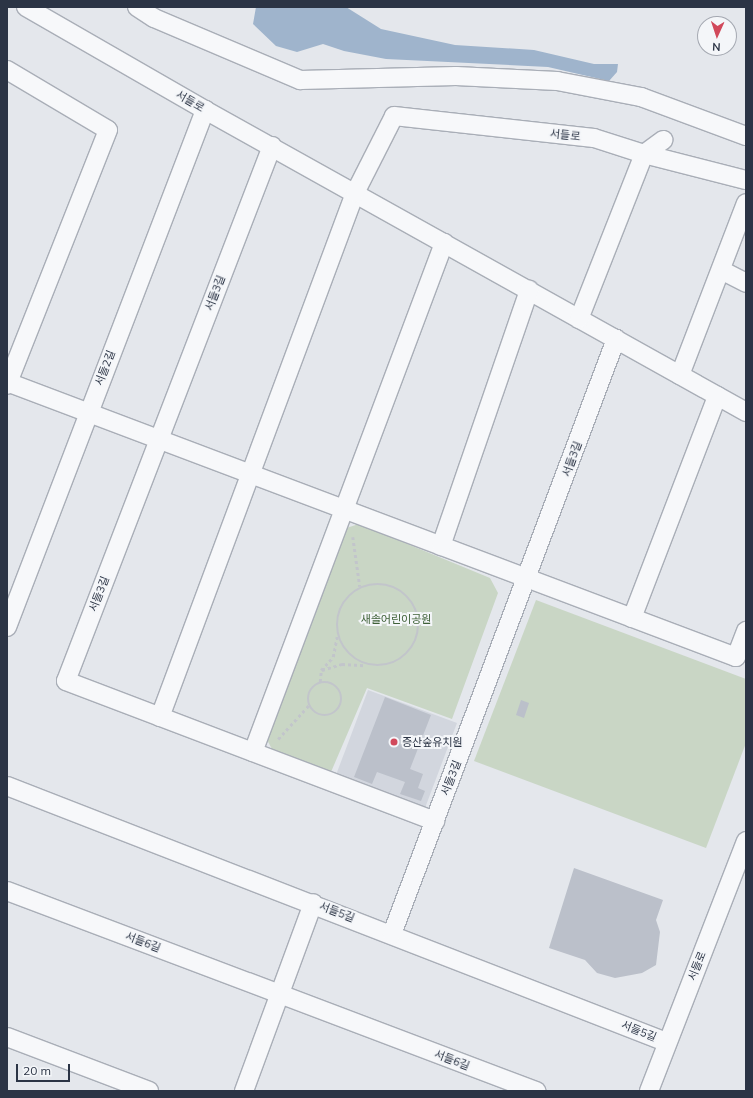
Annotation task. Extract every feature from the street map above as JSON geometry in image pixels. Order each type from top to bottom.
[{"type":"street","name":"서들로","points":[[26,7],[205,110],[272,146],[746,412]]},
{"type":"street","points":[[137,7],[154,18],[300,80],[456,76],[557,81],[641,97],[746,136]]},
{"type":"street","points":[[7,70],[108,130],[7,383],[88,412],[736,657],[746,631]]},
{"type":"street","name":"서들2길","points":[[7,628],[88,412],[205,110]]},
{"type":"street","name":"서들로","points":[[355,193],[394,116],[594,138],[644,154]]},
{"type":"street","points":[[579,319],[644,154],[663,140]]},
{"type":"street","name":"서들3길","points":[[160,717],[66,681],[272,146]]},
{"type":"street","points":[[644,154],[746,180]]},
{"type":"street","points":[[355,193],[160,717],[435,821]]},
{"type":"street","points":[[680,375],[746,203]]},
{"type":"street","points":[[253,752],[343,508],[444,243]]},
{"type":"street","points":[[720,270],[746,283]]},
{"type":"street","points":[[441,546],[529,290]]},
{"type":"street","name":"서들3길","points":[[392,934],[528,578],[616,339]]},
{"type":"street","points":[[632,618],[717,396]]},
{"type":"street","name":"서들5길","points":[[7,786],[313,903],[666,1042]]},
{"type":"street","name":"서들로","points":[[649,1091],[666,1042],[746,842]]},
{"type":"street","name":"서들6길","points":[[7,891],[536,1091]]},
{"type":"street","points":[[244,1091],[313,903]]},
{"type":"street","points":[[7,1037],[149,1091]]},
{"type":"path","points":[[353,533],[360,587]]},
{"type":"path","points":[[275,742],[309,706],[311,689],[320,682],[321,670],[332,657],[337,636],[336,622],[340,608],[348,596],[360,587],[372,584],[398,588],[416,607],[419,620],[419,633],[414,645],[406,656],[395,663],[381,666],[342,664],[321,670]]},
{"type":"path","points":[[337,636],[344,649],[354,659],[366,665]]},
{"type":"path","points":[[309,706],[323,715],[333,713],[340,705],[341,695],[336,686],[320,682]]},
{"type":"shaded area","points":[[368,690],[457,723],[425,808],[336,775]]},
{"type":"green space","name":"새솔어린이공원","points":[[359,524],[490,578],[498,593],[452,719],[367,688],[331,772],[273,751],[265,736],[343,529]]},
{"type":"green space","points":[[536,600],[746,679],[746,743],[706,848],[474,761]]},
{"type":"water","points":[[256,7],[346,7],[381,29],[455,45],[534,50],[594,64],[618,64],[617,72],[609,81],[548,67],[386,59],[344,51],[323,44],[297,52],[276,46],[253,24]]},
{"type":"building","name":"증산숲유치원","points":[[385,697],[431,715],[410,769],[423,774],[418,788],[425,791],[421,801],[400,794],[405,782],[377,772],[372,784],[354,777]]},
{"type":"building","points":[[521,700],[529,703],[524,718],[516,715]]},
{"type":"building","points":[[574,868],[663,900],[656,920],[660,932],[656,965],[642,973],[615,978],[597,973],[585,960],[549,948]]},
{"type":"place","name":"증산숲유치원","points":[[394,742]]}]
